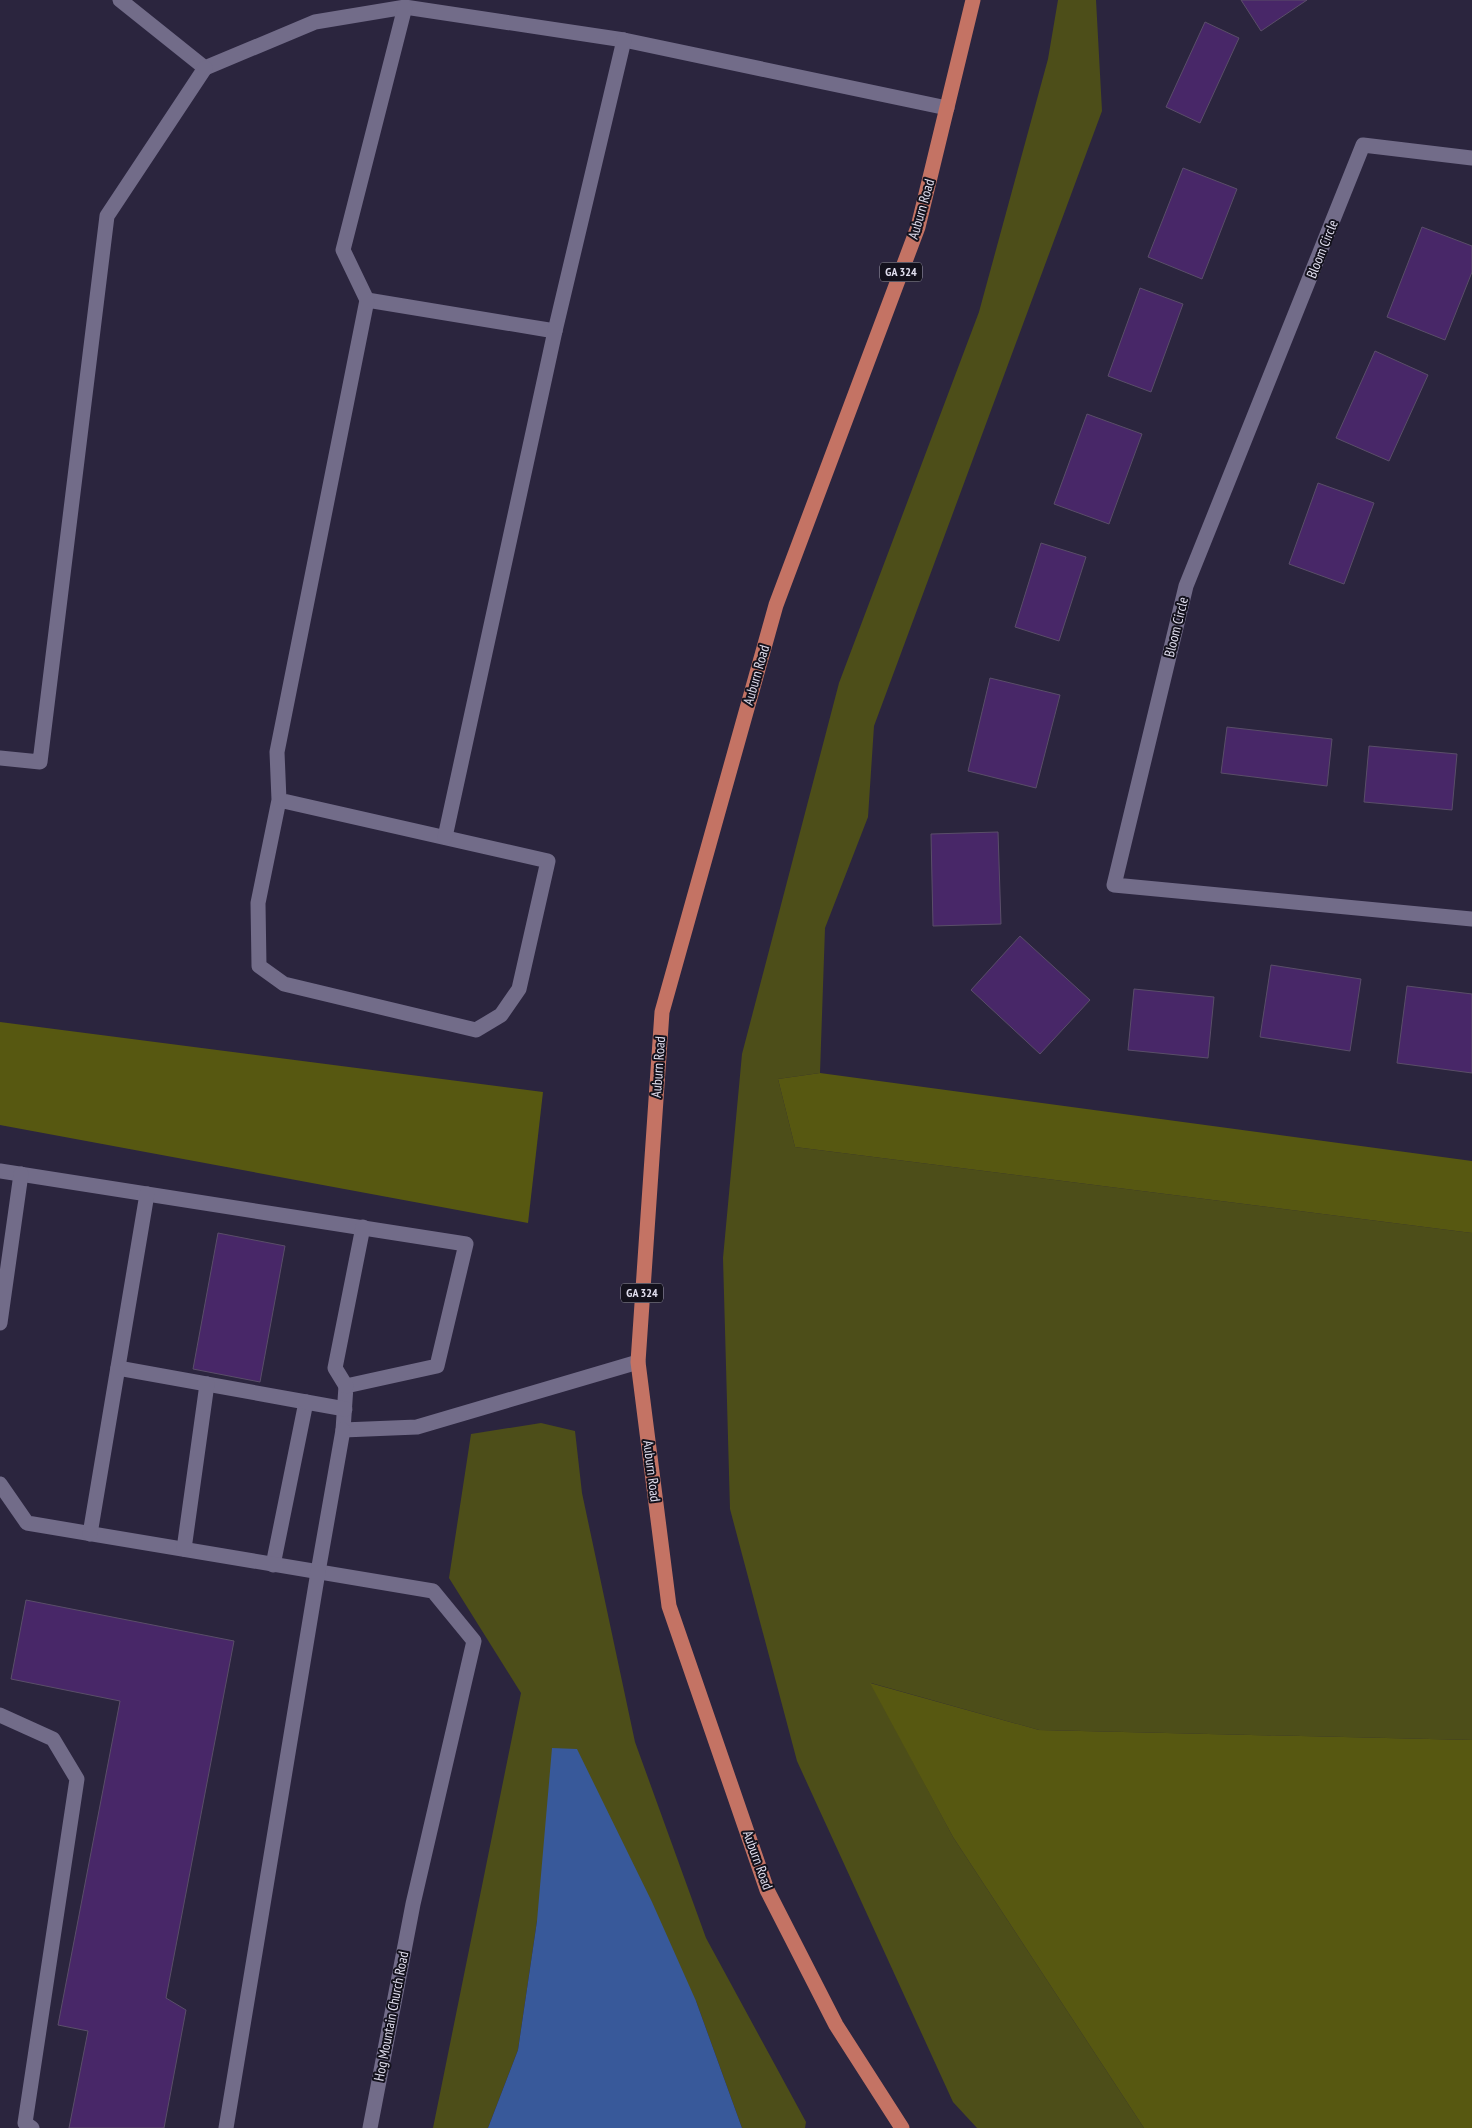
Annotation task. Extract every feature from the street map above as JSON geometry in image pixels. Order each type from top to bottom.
[{"type":"main road","name":"Auburn Road","points":[[902,2128],[836,2025],[768,1890],[669,1606],[638,1362],[662,1012],[776,605],[918,226],[973,0]]},
{"type":"street","points":[[120,0],[205,68]]},
{"type":"street","points":[[279,800],[548,861],[519,989],[501,1014],[476,1030],[284,984],[259,966],[258,903],[279,800],[277,752],[366,300],[343,250],[405,7]]},
{"type":"street","points":[[0,758],[40,762],[107,216],[205,68],[315,22],[405,7],[624,40],[947,108]]},
{"type":"street","points":[[445,838],[555,331],[624,40]]},
{"type":"street","name":"Bloom Circle","points":[[1472,158],[1364,145],[1186,586],[1114,885],[1472,919]]},
{"type":"street","points":[[366,300],[555,331]]},
{"type":"street","points":[[0,1171],[466,1244],[436,1366],[346,1386]]},
{"type":"street","points":[[0,1323],[21,1174]]},
{"type":"street","points":[[90,1534],[147,1194]]},
{"type":"street","points":[[226,2128],[318,1572],[344,1430],[346,1386],[335,1368],[362,1227]]},
{"type":"street","points":[[344,1430],[417,1427],[638,1362]]},
{"type":"street","points":[[118,1368],[345,1409]]},
{"type":"street","points":[[184,1550],[206,1384]]},
{"type":"street","points":[[273,1565],[306,1402]]},
{"type":"street","points":[[0,1484],[27,1522],[318,1572]]},
{"type":"street","name":"Hog Mountain Church Road","points":[[318,1572],[433,1591],[474,1641],[414,1904],[370,2128]]},
{"type":"street","points":[[0,1715],[53,1739],[76,1779],[25,2123],[32,2128]]},
{"type":"shaded area","points":[[1058,0],[1096,0],[1102,111],[874,726],[868,817],[825,928],[820,1073],[778,1079],[795,1147],[1472,1233],[1472,1740],[1039,1730],[871,1683],[953,1837],[1144,2128],[977,2128],[953,2102],[797,1761],[730,1509],[723,1258],[742,1054],[839,683],[979,312],[1048,59]]},
{"type":"shaded area","points":[[0,1022],[543,1092],[528,1223],[0,1125]]},
{"type":"shaded area","points":[[820,1073],[1472,1161],[1472,1233],[795,1147],[778,1079]]},
{"type":"shaded area","points":[[541,1423],[575,1431],[582,1493],[635,1742],[706,1938],[806,2122],[805,2128],[742,2128],[696,2001],[537,1921],[518,2050],[488,2128],[433,2128],[521,1693],[449,1578],[471,1434]]},
{"type":"shaded area","points":[[870,1683],[1039,1730],[1472,1740],[1472,2128],[1144,2128],[953,1837]]},
{"type":"water","points":[[552,1748],[577,1749],[652,1902],[696,2001],[742,2128],[488,2128],[518,2050],[537,1921]]},
{"type":"building","points":[[1241,0],[1307,0],[1261,31]]},
{"type":"building","points":[[1205,22],[1239,38],[1200,123],[1166,107]]},
{"type":"building","points":[[1183,168],[1237,189],[1202,279],[1148,257]]},
{"type":"building","points":[[1422,227],[1472,246],[1472,272],[1445,340],[1387,317]]},
{"type":"building","points":[[1140,288],[1183,304],[1151,392],[1108,376]]},
{"type":"building","points":[[1375,351],[1428,375],[1389,461],[1336,438]]},
{"type":"building","points":[[1087,414],[1142,434],[1109,524],[1054,504]]},
{"type":"building","points":[[1318,483],[1374,503],[1344,584],[1289,564]]},
{"type":"building","points":[[1041,543],[1086,557],[1059,641],[1015,627]]},
{"type":"building","points":[[990,678],[1060,695],[1036,788],[968,771]]},
{"type":"building","points":[[1227,727],[1332,739],[1327,786],[1221,773]]},
{"type":"building","points":[[1369,746],[1457,754],[1452,810],[1364,802]]},
{"type":"building","points":[[998,832],[1001,924],[933,926],[931,834]]},
{"type":"building","points":[[1020,936],[1090,1000],[1040,1054],[971,990]]},
{"type":"building","points":[[1271,965],[1361,979],[1350,1051],[1260,1037]]},
{"type":"building","points":[[1407,986],[1472,994],[1472,1073],[1397,1063]]},
{"type":"building","points":[[1134,989],[1214,997],[1208,1058],[1128,1050]]},
{"type":"building","points":[[218,1233],[285,1246],[260,1382],[193,1369]]},
{"type":"building","points":[[26,1600],[234,1641],[166,1998],[186,2010],[164,2128],[69,2128],[88,2031],[58,2025],[120,1701],[11,1679]]}]
